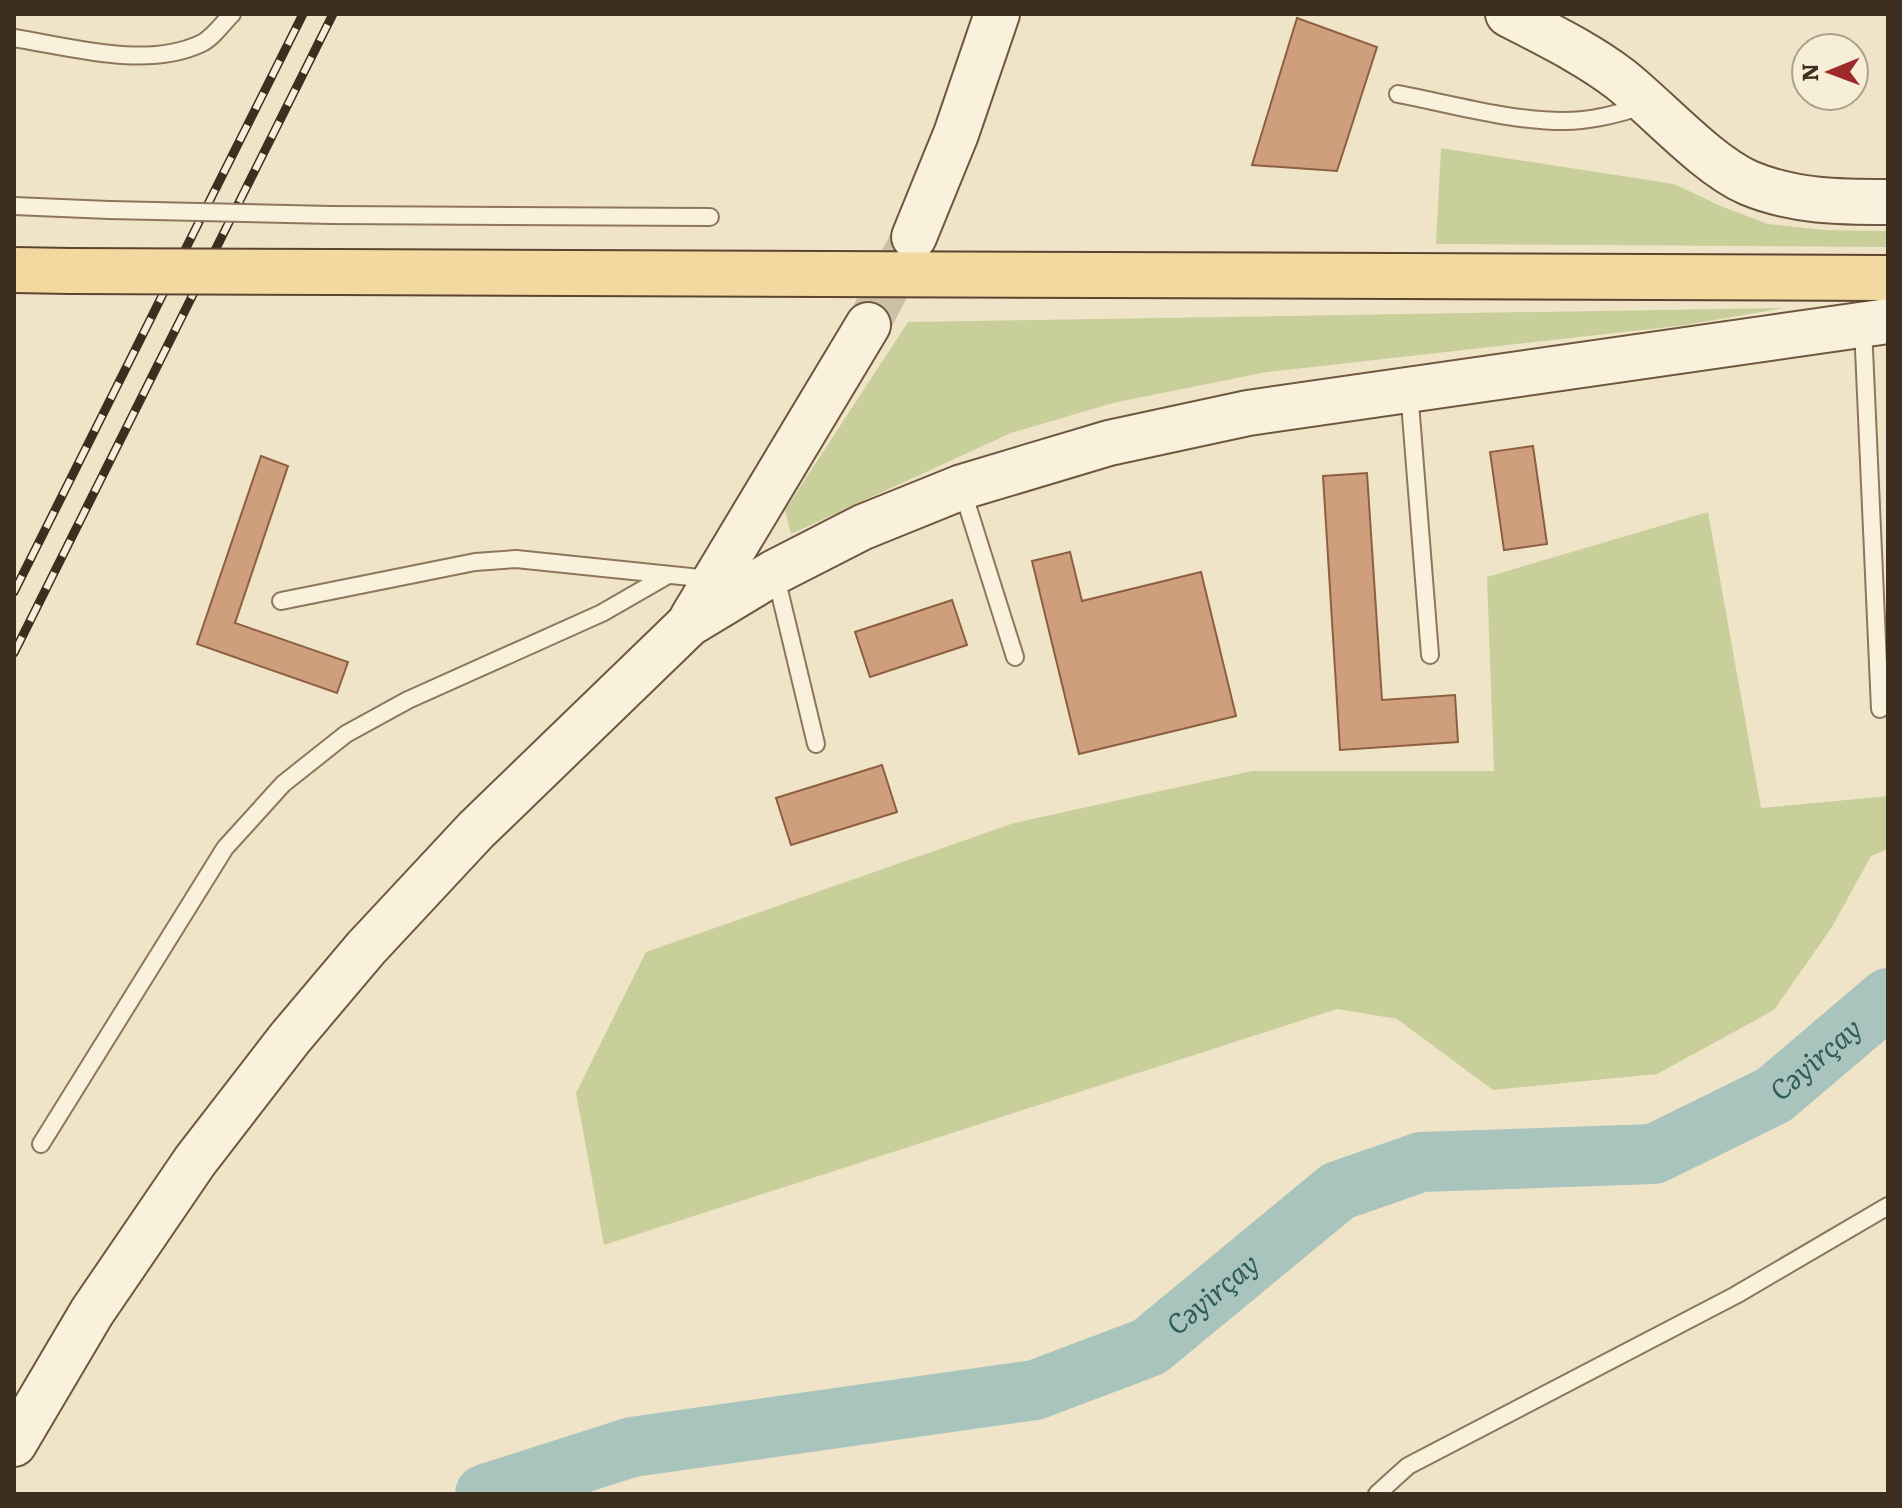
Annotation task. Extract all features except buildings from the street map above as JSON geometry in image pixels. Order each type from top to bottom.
[{"type":"main road","points":[[914,237],[956,134],[997,14]]},
{"type":"main road","points":[[1508,14],[1619,79],[1723,166],[1747,182],[1790,197],[1822,202],[1888,202]]},
{"type":"main road","points":[[14,270],[1888,278]]},
{"type":"main road","points":[[14,1444],[101,1299],[195,1161],[290,1038],[366,948],[476,830],[689,624],[775,572],[863,527],[962,487],[1109,443],[1248,413],[1876,323]]},
{"type":"main road","points":[[689,624],[868,325]]},
{"type":"lane","points":[[14,38],[156,57],[203,43],[232,14]]},
{"type":"lane","points":[[1398,94],[1515,117],[1564,121],[1612,116],[1648,104]]},
{"type":"lane","points":[[14,206],[331,215],[710,217]]},
{"type":"lane","points":[[1876,323],[1880,709]]},
{"type":"lane","points":[[1408,388],[1430,655]]},
{"type":"lane","points":[[962,487],[1015,657]]},
{"type":"lane","points":[[281,601],[475,562],[546,561],[715,580]]},
{"type":"lane","points":[[775,572],[816,744]]},
{"type":"lane","points":[[41,1144],[225,848],[283,784],[346,734],[408,700],[602,613],[668,575]]},
{"type":"lane","points":[[1377,1494],[1408,1466],[1736,1295],[1888,1206]]},
{"type":"green space","points":[[1441,148],[1674,184],[1768,224],[1825,230],[1888,231],[1888,247],[1436,244]]},
{"type":"green space","points":[[1784,308],[1686,325],[1267,372],[1113,403],[1011,433],[791,534],[785,510],[908,322]]},
{"type":"green space","points":[[1708,512],[1761,808],[1888,796],[1888,849],[1871,856],[1832,927],[1774,1010],[1657,1074],[1493,1090],[1397,1019],[1337,1009],[604,1245],[576,1093],[646,952],[1014,823],[1252,771],[1494,771],[1487,577]]},
{"type":"waterway","name":"Cəyirçay","points":[[485,1494],[632,1447],[1035,1390],[1149,1347],[1338,1191],[1421,1162],[1654,1154],[1774,1095],[1888,998]]},
{"type":"tunnel","points":[[868,325],[911,242]]},
{"type":"railway","points":[[14,592],[303,14]]},
{"type":"railway","points":[[14,653],[333,14]]}]
